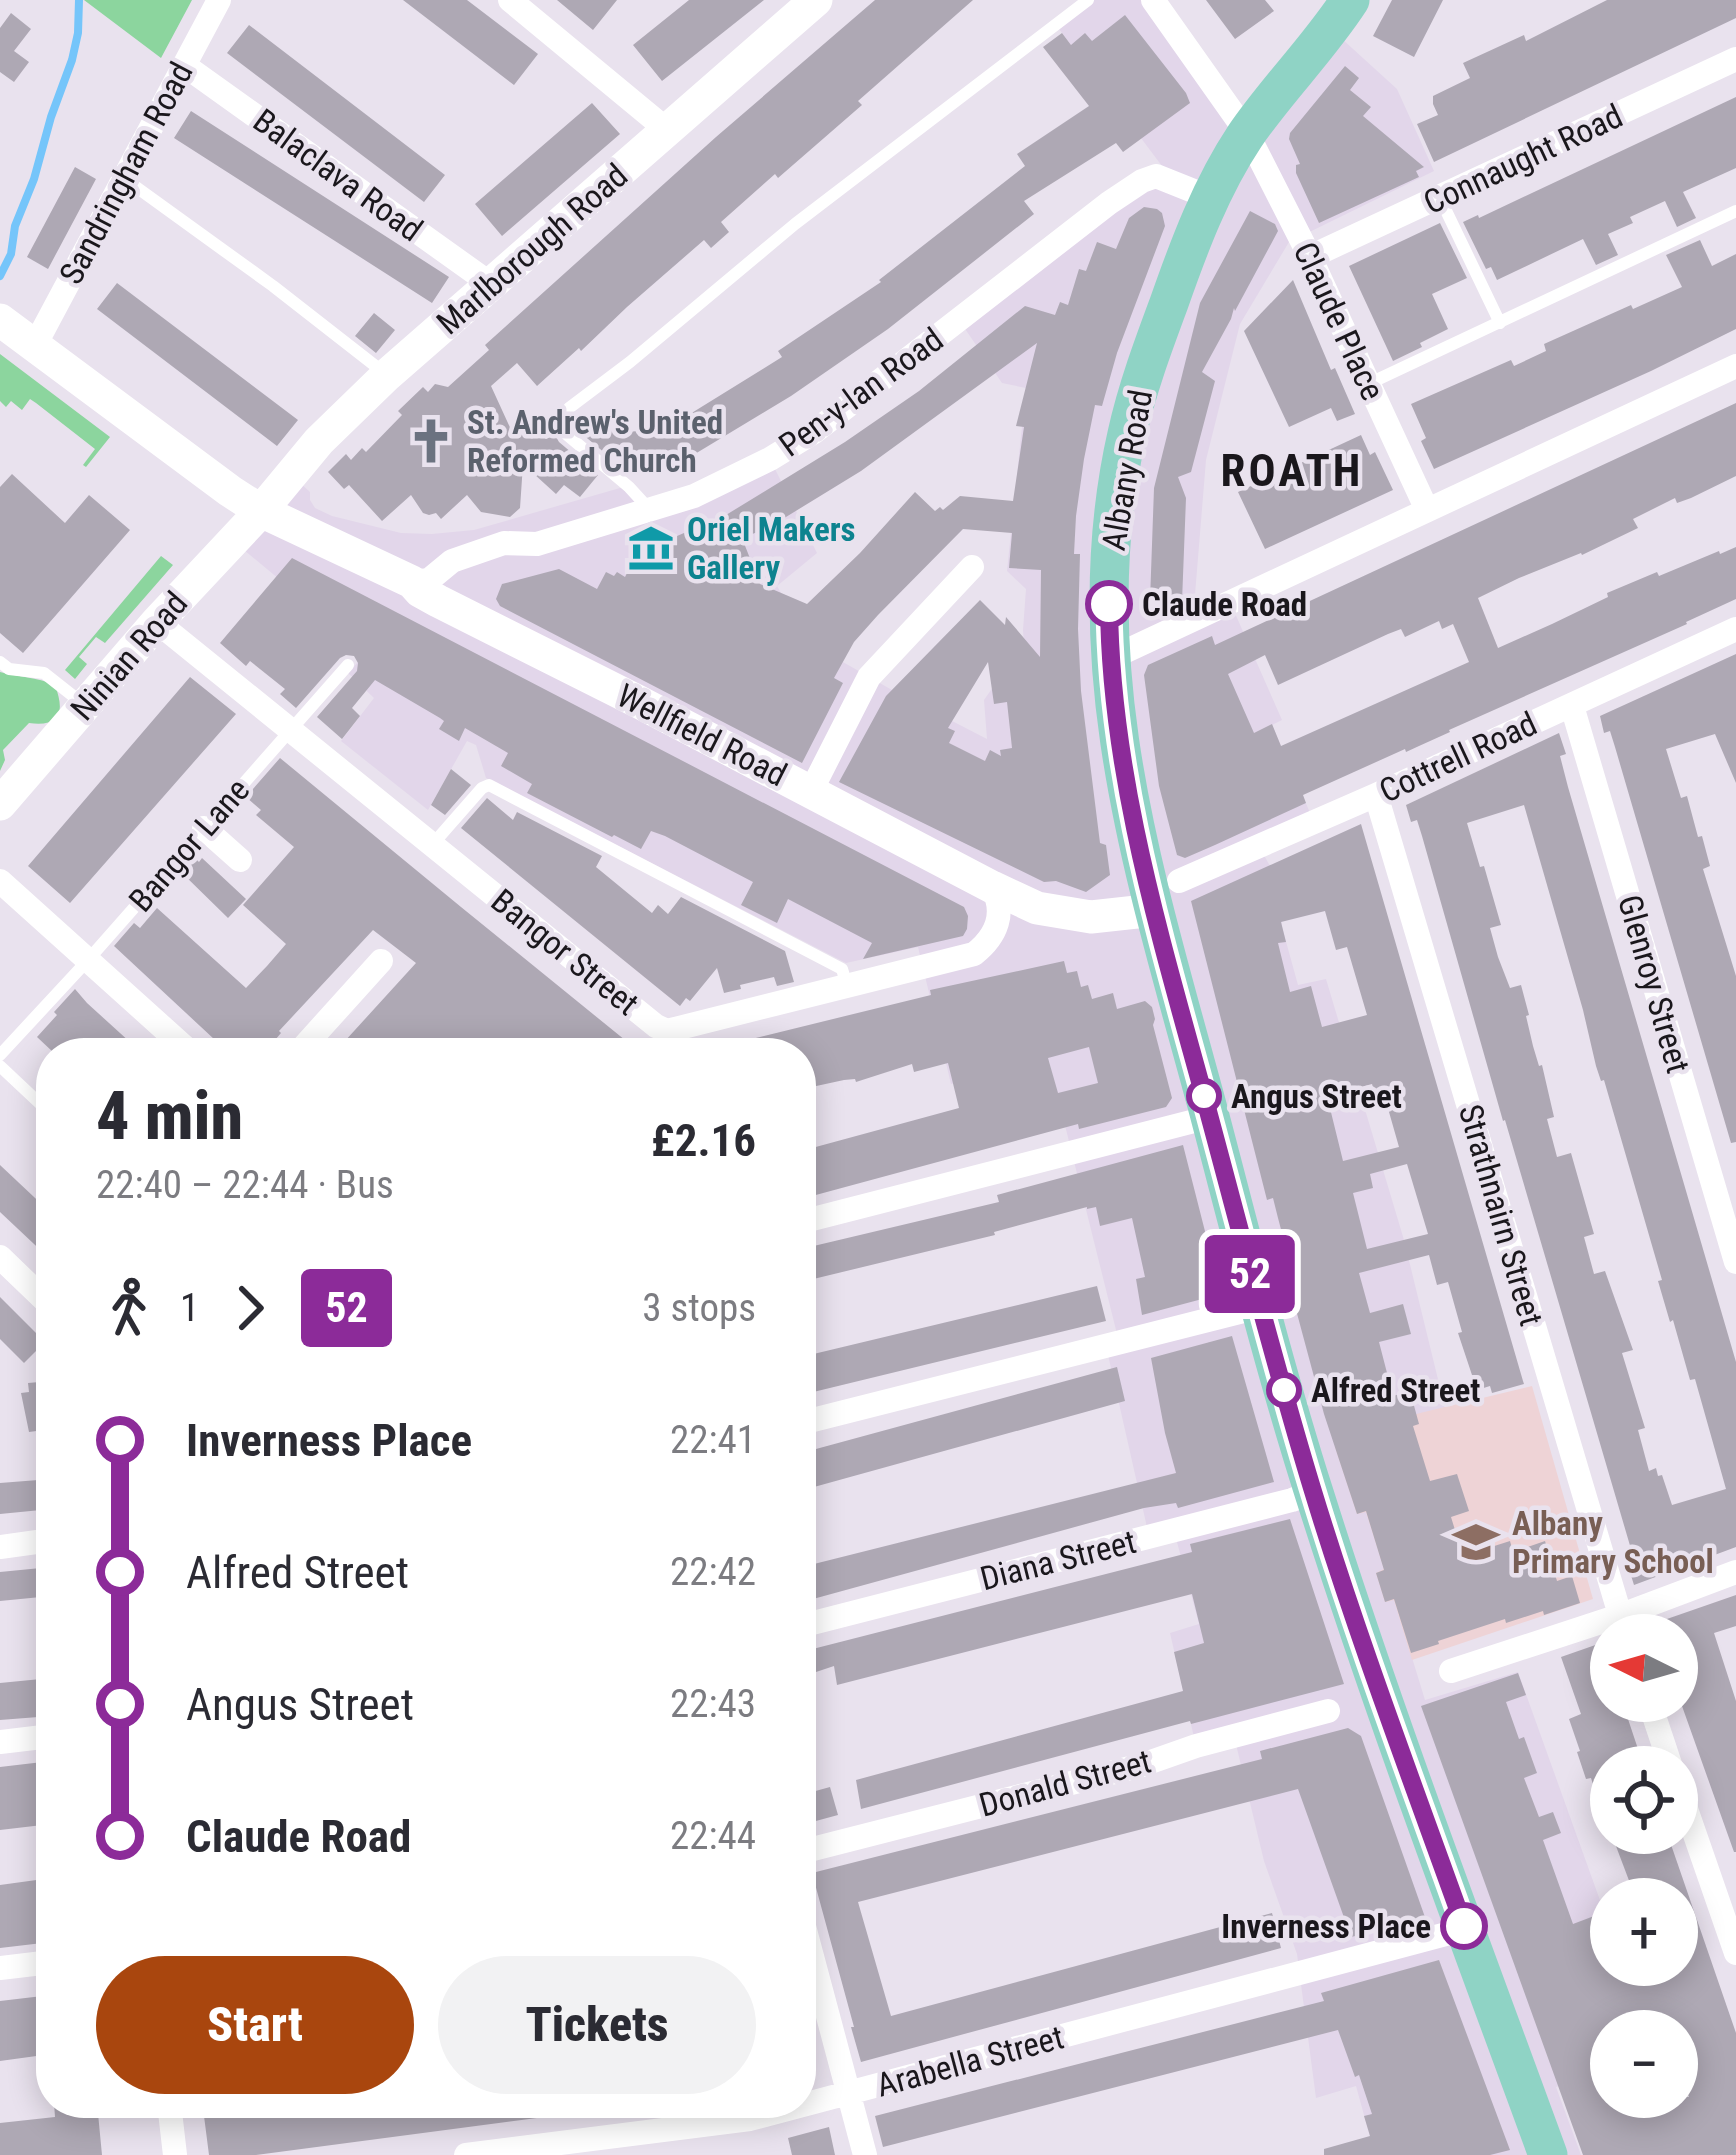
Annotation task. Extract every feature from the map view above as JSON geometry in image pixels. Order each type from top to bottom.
[{"type":"main road","name":"Albany Road","points":[[1350,0],[1247,133],[1181,266],[1127,435],[1113,522],[1109,658],[1119,746],[1177,888],[1210,1117],[1313,1492],[1375,1679],[1547,2155]]},
{"type":"street","name":"Sandringham Road","points":[[34,347],[219,0]]},
{"type":"street","points":[[510,0],[667,130]]},
{"type":"street","name":"Marlborough Road","points":[[261,511],[320,441],[387,375],[816,0]]},
{"type":"street","name":"Claude Place","points":[[1153,0],[1247,133],[1310,256],[1427,510]]},
{"type":"street","name":"Connaught Road","points":[[1310,256],[1736,59]]},
{"type":"street","name":"Balaclava Road","points":[[184,64],[492,285]]},
{"type":"street","name":"Pen-y-lan Road","points":[[412,582],[429,580],[452,561],[504,543],[537,544],[651,511],[770,459],[814,432],[1142,181],[1156,176],[1211,198]]},
{"type":"street","points":[[0,320],[261,511]]},
{"type":"street","points":[[1109,658],[1736,367]]},
{"type":"street","name":"Wellfield Road","points":[[261,511],[412,582],[419,591],[1037,908],[1091,917],[1177,888]]},
{"type":"street","name":"Ninian Road","points":[[0,805],[157,622],[261,511]]},
{"type":"street","points":[[811,791],[869,677],[971,567]]},
{"type":"street","name":"Bangor Street","points":[[157,622],[668,1031],[974,955],[991,938],[999,916],[1000,902],[992,886]]},
{"type":"street","name":"Cottrell Road","points":[[1177,888],[1736,629]]},
{"type":"street","name":"Glenroy Street","points":[[1572,706],[1736,1262]]},
{"type":"street","name":"Strathnairn Street","points":[[1376,795],[1619,1614]]},
{"type":"street","points":[[204,828],[240,860]]},
{"type":"street","points":[[0,881],[174,1038]]},
{"type":"street","points":[[312,1038],[381,961]]},
{"type":"street","points":[[816,1218],[1210,1117]]},
{"type":"street","points":[[0,1257],[36,1292]]},
{"type":"street","points":[[816,1420],[1259,1307]]},
{"type":"street","name":"Diana Street","points":[[816,1622],[1313,1492]]},
{"type":"street","points":[[0,1547],[36,1542]]},
{"type":"street","points":[[1646,1614],[1736,1572]]},
{"type":"street","points":[[1451,1670],[1590,1633]]},
{"type":"street","name":"Donald Street","points":[[816,1848],[1328,1712]]},
{"type":"street","points":[[0,1742],[36,1738]]},
{"type":"street","points":[[1698,1844],[1736,1953]]},
{"type":"street","name":"Arabella Street","points":[[816,2101],[1465,1929]]},
{"type":"street","points":[[0,1968],[36,1964]]},
{"type":"street","points":[[816,1972],[865,2155]]},
{"type":"street","points":[[171,2118],[176,2155]]},
{"type":"street","name":"Arabella Street","points":[[466,2155],[754,2118]]},
{"type":"lane","points":[[651,511],[566,434],[562,421],[569,408],[795,224],[1088,0]]},
{"type":"lane","points":[[124,178],[387,375]]},
{"type":"lane","points":[[1440,198],[1500,323]]},
{"type":"lane","points":[[1368,384],[1736,212]]},
{"type":"lane","points":[[0,662],[9,669],[44,673],[85,705]]},
{"type":"lane","name":"Bangor Lane","points":[[0,1054],[348,665]]},
{"type":"lane","points":[[432,844],[489,785],[842,969],[847,986]]},
{"type":"lane","points":[[0,1066],[36,1100]]},
{"type":"shaded area","points":[[1089,0],[1153,0],[1247,132],[1330,28],[1397,89],[1434,171],[1289,242],[1240,324],[1206,460],[1193,619],[1230,602],[1282,720],[1272,725],[1314,822],[1260,848],[1280,902],[1298,985],[1326,979],[1404,1240],[1445,1408],[1336,1447],[1366,1511],[1384,1570],[1386,1602],[1394,1599],[1425,1700],[1518,1672],[1592,1878],[1590,1986],[1611,1986],[1611,2010],[1590,2010],[1590,2075],[1556,2087],[1581,2155],[1375,2155],[1356,2086],[1316,2098],[1297,1954],[1264,1861],[1234,1736],[1196,1746],[1170,1633],[1199,1624],[1174,1531],[1149,1536],[1106,1346],[1119,1342],[1049,1061],[951,1084],[918,947],[846,963],[486,778],[476,745],[467,741],[428,810],[341,741],[374,698],[348,673],[367,652],[232,540],[290,474],[310,492],[315,508],[332,516],[401,533],[432,534],[474,530],[629,487],[651,511],[770,459],[817,553],[777,586],[781,593],[771,621],[987,739],[984,700],[998,680],[1026,676],[1026,589],[1007,571],[1026,388],[1002,383],[959,320],[1109,203],[1174,182],[1056,25]]},
{"type":"shaded area","name":"Albany Primary School","points":[[1532,1386],[1593,1599],[1412,1660],[1394,1600],[1385,1602],[1376,1573],[1384,1569],[1366,1512],[1357,1514],[1335,1447],[1362,1431],[1420,1413]]},
{"type":"green space","points":[[84,0],[192,0],[161,58]]},
{"type":"green space","points":[[0,354],[110,437],[86,467],[95,449],[36,403],[30,399],[22,410],[11,401],[6,407],[0,401]]},
{"type":"green space","points":[[161,556],[173,565],[105,643],[96,637],[79,657],[87,664],[75,679],[65,670]]},
{"type":"green space","points":[[0,672],[55,685],[60,710],[48,723],[29,723],[3,750],[0,771]]},
{"type":"building","points":[[403,0],[467,0],[538,54],[514,85]]},
{"type":"building","points":[[557,0],[617,0],[593,30]]},
{"type":"building","points":[[689,0],[764,0],[662,81],[633,45]]},
{"type":"building","points":[[875,0],[973,0],[858,101],[862,105],[721,222],[729,232],[711,248],[704,240],[537,386],[517,363],[491,386],[513,434],[525,418],[546,439],[555,435],[598,475],[580,497],[564,485],[556,494],[523,464],[520,508],[510,517],[481,512],[467,495],[441,519],[436,513],[423,513],[411,495],[382,521],[349,485],[344,489],[328,472],[346,454],[351,460],[362,448],[366,452],[423,387],[428,392],[435,384],[448,387],[489,350],[485,345]]},
{"type":"building","points":[[1206,0],[1265,0],[1274,11],[1235,39]]},
{"type":"building","points":[[1392,0],[1443,0],[1414,57],[1373,36]]},
{"type":"building","points":[[1607,0],[1736,0],[1736,18],[1434,162],[1417,124],[1438,115],[1433,96],[1470,78],[1463,63],[1524,35],[1526,41]]},
{"type":"building","points":[[11,13],[31,29],[14,51],[29,62],[14,82],[0,72],[0,28]]},
{"type":"building","points":[[1125,15],[1190,103],[1123,152],[1116,143],[1024,201],[1034,214],[888,329],[791,396],[680,463],[637,471],[615,455],[612,459],[575,428],[603,415],[629,432],[669,427],[782,357],[778,351],[881,282],[1025,166],[1017,154],[1089,106],[1043,47],[1062,33],[1071,45],[1085,33],[1092,41]]},
{"type":"building","points":[[249,25],[445,175],[424,202],[227,53]]},
{"type":"building","points":[[1345,66],[1359,78],[1350,90],[1371,107],[1363,116],[1424,167],[1416,171],[1419,177],[1319,223],[1296,173],[1300,164],[1289,139]]},
{"type":"building","points":[[1736,97],[1736,168],[1683,192],[1696,218],[1677,227],[1665,201],[1630,217],[1633,223],[1608,234],[1618,255],[1596,265],[1583,239],[1497,280],[1491,267],[1486,269],[1463,222]]},
{"type":"building","points":[[592,103],[620,134],[502,236],[475,204]]},
{"type":"building","points":[[191,111],[449,277],[432,303],[174,138]]},
{"type":"building","points":[[75,167],[96,179],[48,269],[27,257]]},
{"type":"building","points":[[1144,207],[1157,209],[1165,226],[1102,406],[1095,405],[1076,516],[1081,691],[1100,843],[1106,845],[1110,875],[1086,892],[1056,881],[1044,882],[839,782],[886,696],[980,600],[1005,625],[1006,617],[1040,657],[1041,570],[1009,568],[1012,533],[963,529],[878,615],[854,642],[834,678],[843,683],[802,763],[500,606],[496,599],[502,584],[559,569],[597,589],[606,572],[625,577],[642,544],[663,538],[663,542],[726,515],[845,442],[919,391],[1025,306],[1055,315],[1060,302],[1068,305],[1079,269],[1086,271],[1097,242],[1116,249],[1129,218]],"holes":[[[1037,343],[1016,426],[1024,427],[1013,501],[960,496],[935,511],[915,492],[807,604],[760,584],[742,538],[768,528],[861,471]],[[988,662],[994,704],[1007,702],[1012,748],[1000,750],[1001,756],[990,750],[985,761],[949,743],[955,731],[948,728]]]},
{"type":"building","points":[[1250,211],[1275,224],[1278,231],[1202,372],[1215,381],[1191,472],[1178,477],[1186,498],[1182,602],[1150,601],[1154,488],[1200,303]]},
{"type":"building","points":[[1440,223],[1467,278],[1432,294],[1448,329],[1393,361],[1349,266]]},
{"type":"building","points":[[1700,240],[1712,266],[1736,254],[1736,329],[1434,469],[1411,404],[1511,360],[1514,366],[1546,351],[1544,344],[1682,287],[1666,255]]},
{"type":"building","points":[[1293,280],[1355,414],[1337,421],[1331,408],[1289,427],[1244,331]]},
{"type":"building","points":[[117,283],[298,420],[277,446],[97,309]]},
{"type":"building","points":[[374,313],[395,330],[376,353],[355,336]]},
{"type":"building","points":[[1736,403],[1736,476],[1691,498],[1677,503],[1675,498],[1633,519],[1638,528],[1478,598],[1498,648],[1608,597],[1607,593],[1736,547],[1736,599],[1303,795],[1306,803],[1185,858],[1177,855],[1159,786],[1144,675],[1148,665],[1212,636],[1215,645]],"holes":[[[1439,621],[1442,629],[1453,624],[1469,662],[1281,746],[1272,724],[1254,733],[1228,674],[1265,655],[1278,685],[1401,629],[1405,637]]]},
{"type":"building","points":[[1361,435],[1393,490],[1265,549],[1238,492]]},
{"type":"building","points":[[12,474],[65,523],[89,495],[130,530],[23,653],[0,633],[0,487]]},
{"type":"building","points":[[292,558],[964,907],[967,929],[963,936],[863,959],[872,943],[788,899],[777,923],[741,905],[753,882],[665,836],[651,831],[641,849],[527,793],[532,784],[501,766],[508,753],[465,728],[459,741],[439,729],[444,721],[440,718],[375,680],[352,708],[360,716],[342,739],[317,717],[357,671],[354,656],[340,658],[296,708],[280,694],[285,689],[250,661],[246,666],[220,643]]},
{"type":"building","points":[[1736,654],[1736,783],[1715,734],[1666,749],[1681,798],[1687,796],[1698,837],[1702,836],[1710,866],[1703,869],[1736,976],[1736,1142],[1731,1143],[1615,747],[1610,731],[1604,733],[1600,716]]},
{"type":"building","points":[[190,677],[236,714],[70,903],[28,866]]},
{"type":"building","points":[[1559,733],[1568,787],[1736,1362],[1736,1547],[1634,1585],[1628,1566],[1635,1564],[1631,1549],[1422,836],[1406,805]],"holes":[[[1524,805],[1670,1322],[1673,1320],[1690,1380],[1695,1379],[1726,1489],[1672,1505],[1662,1475],[1658,1476],[1656,1468],[1649,1471],[1638,1430],[1645,1428],[1622,1353],[1633,1350],[1605,1271],[1594,1274],[1584,1237],[1594,1234],[1571,1153],[1557,1157],[1547,1119],[1554,1117],[1521,985],[1510,988],[1498,957],[1490,928],[1501,925],[1467,823]]]},
{"type":"building","points":[[280,758],[623,1038],[348,1038],[416,963],[373,930],[277,1038],[213,1038],[114,946],[134,923],[140,928],[157,908],[246,988],[267,966],[286,944],[243,905],[294,847],[256,815],[261,810],[246,797]]},
{"type":"building","points":[[451,769],[471,785],[445,815],[431,805]]},
{"type":"building","points":[[487,798],[513,820],[517,812],[602,856],[596,867],[652,913],[658,905],[668,914],[681,897],[785,951],[794,982],[777,986],[774,977],[724,993],[717,968],[690,1001],[686,998],[680,1006],[461,828]]},
{"type":"building","points":[[1361,824],[1524,1384],[1492,1393],[1490,1386],[1477,1390],[1448,1282],[1437,1285],[1429,1255],[1359,1273],[1370,1313],[1403,1304],[1411,1334],[1379,1342],[1393,1396],[1410,1391],[1419,1424],[1413,1426],[1430,1481],[1457,1474],[1469,1511],[1451,1517],[1463,1556],[1510,1541],[1513,1552],[1545,1541],[1557,1581],[1572,1576],[1580,1603],[1544,1615],[1543,1611],[1506,1623],[1505,1619],[1411,1653],[1394,1599],[1385,1602],[1376,1573],[1384,1570],[1366,1511],[1357,1514],[1324,1414],[1277,1239],[1283,1237],[1273,1198],[1267,1200],[1191,901]],"holes":[[[1325,911],[1336,950],[1347,947],[1367,1015],[1322,1027],[1311,986],[1290,992],[1278,943],[1286,942],[1281,922]],[[1372,1084],[1379,1107],[1387,1105],[1399,1147],[1343,1161],[1327,1096]],[[1407,1164],[1428,1234],[1367,1249],[1353,1193],[1373,1188],[1370,1174]]]},
{"type":"building","points":[[193,856],[199,862],[202,858],[246,899],[228,918],[180,871]]},
{"type":"building","points":[[1064,961],[1067,973],[1077,971],[1081,987],[1088,985],[1092,999],[1113,993],[1117,1009],[1145,1001],[1152,1007],[1172,1098],[1166,1107],[1079,1129],[1078,1124],[816,1195],[816,1147],[959,1108],[948,1063],[914,1072],[912,1064],[856,1082],[816,1086],[816,1038],[756,1038],[931,995],[930,990]],"holes":[[[1089,1047],[1098,1083],[1058,1093],[1048,1058]]]},
{"type":"building","points":[[75,989],[126,1038],[38,1038],[57,1015],[54,1012]]},
{"type":"building","points":[[1183,1145],[1221,1294],[1142,1315],[1136,1279],[1145,1277],[1132,1218],[1100,1226],[1096,1207],[816,1278],[816,1245],[999,1202],[997,1195]]},
{"type":"building","points":[[0,1165],[36,1199],[36,1246],[0,1212]]},
{"type":"building","points":[[1097,1286],[1106,1321],[816,1391],[816,1353]]},
{"type":"building","points":[[0,1297],[36,1333],[36,1351],[24,1363],[0,1339]]},
{"type":"building","points":[[1232,1336],[1274,1482],[1178,1508],[1176,1503],[1144,1508],[816,1598],[816,1563],[1176,1473],[1151,1358]]},
{"type":"building","points":[[1117,1367],[1125,1401],[816,1486],[816,1449]]},
{"type":"building","points":[[36,1382],[36,1431],[29,1432],[21,1393],[29,1392],[28,1383]]},
{"type":"building","points":[[36,1480],[36,1510],[0,1514],[0,1483]]},
{"type":"building","points":[[1290,1519],[1344,1684],[861,1809],[856,1780],[1183,1691],[1174,1652],[1204,1643],[1192,1594],[837,1685],[834,1666],[816,1672],[816,1648],[1192,1552],[1190,1544]]},
{"type":"building","points":[[36,1568],[36,1597],[0,1601],[0,1572]]},
{"type":"building","points":[[1736,1595],[1736,1626],[1714,1633],[1736,1701],[1736,1852],[1688,1722],[1698,1722],[1698,1614],[1681,1614]]},
{"type":"building","points":[[1590,1647],[1590,1722],[1629,1722],[1637,1746],[1590,1746],[1590,1778],[1586,1779],[1569,1719],[1581,1714],[1561,1657]]},
{"type":"building","points":[[1518,1673],[1526,1695],[1506,1702],[1537,1773],[1524,1778],[1539,1817],[1553,1812],[1561,1833],[1543,1840],[1573,1924],[1590,1918],[1590,1986],[1698,1986],[1698,1923],[1736,2033],[1736,2155],[1583,2155],[1421,1706]]},
{"type":"building","points":[[36,1679],[36,1717],[0,1720],[0,1683]]},
{"type":"building","points":[[1348,1728],[1361,1736],[1426,1920],[1351,1937],[1298,1789],[858,1902],[891,2016],[1272,1913],[1281,1948],[861,2062],[816,1888],[816,1872],[1262,1759],[1260,1751]]},
{"type":"building","points":[[36,1763],[36,1826],[0,1830],[0,1767]]},
{"type":"building","points":[[830,1787],[838,1815],[816,1821],[816,1791]]},
{"type":"building","points":[[1619,1854],[1674,1854],[1683,1878],[1628,1878]]},
{"type":"building","points":[[36,1880],[36,1944],[0,1948],[0,1885]]},
{"type":"building","points":[[1439,1960],[1510,2150],[1490,2155],[1324,2155],[1324,2149],[1370,2136],[1364,2116],[1372,2114],[1338,2030],[883,2147],[875,2116],[1324,2001],[1321,1993]]},
{"type":"building","points":[[36,1997],[36,2056],[0,2061],[0,2001]]},
{"type":"building","points":[[98,2118],[102,2155],[0,2155],[0,2123]]},
{"type":"building","points":[[204,2118],[537,2118],[256,2155],[209,2155]]},
{"type":"building","points":[[829,2127],[835,2155],[792,2155],[788,2138]]},
{"type":"waterway","points":[[0,276],[72,60],[79,0]]},
{"type":"bus line","name":"52","points":[[1109,604],[1116,729],[1144,866],[1259,1307],[1313,1492],[1464,1926]]},
{"type":"place","name":"St. Andrew's United Reformed Church","points":[[431,441]]},
{"type":"place","name":"Oriel Makers Gallery","points":[[651,548]]},
{"type":"place","name":"Claude Road","points":[[1109,604]]},
{"type":"place","name":"Angus Street","points":[[1204,1096]]},
{"type":"place","name":"Alfred Street","points":[[1284,1390]]},
{"type":"place","name":"Albany Primary School","points":[[1476,1542]]},
{"type":"place","name":"Inverness Place","points":[[1464,1926]]},
{"type":"district","name":"ROATH","points":[[1292,470]]}]
